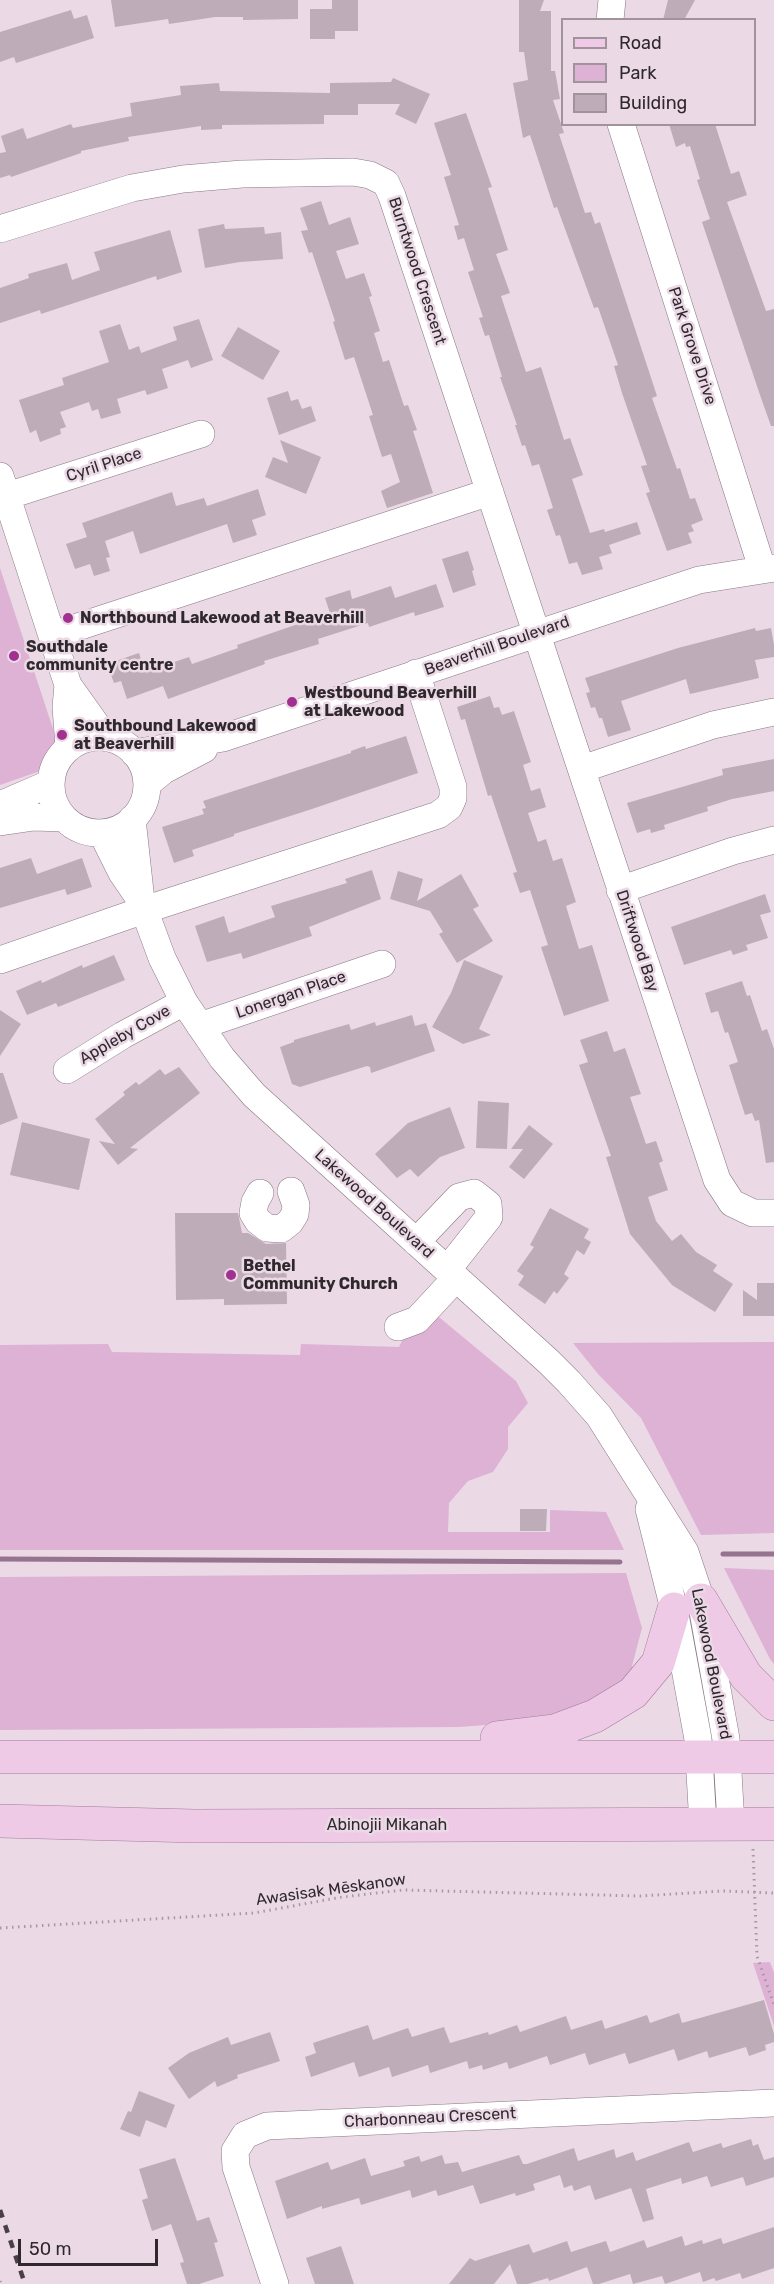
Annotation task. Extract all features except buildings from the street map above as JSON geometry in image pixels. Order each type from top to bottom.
[{"type":"main road","points":[[332,1756],[555,1731],[595,1716],[633,1694],[658,1663],[688,1604],[746,1676],[774,1704]]},
{"type":"main road","points":[[0,1756],[774,1757]]},
{"type":"main road","name":"Abinojii Mikanah","points":[[0,1821],[725,1832],[774,1824]]},
{"type":"street","points":[[610,18],[612,0]]},
{"type":"street","name":"Park Grove Drive","points":[[622,126],[768,568]]},
{"type":"street","name":"Burntwood Crescent","points":[[0,229],[132,188],[183,179],[254,174],[353,172],[370,175],[386,183],[536,633]]},
{"type":"street","name":"Cyril Place","points":[[3,486],[201,434]]},
{"type":"street","points":[[3,486],[68,685],[105,737]]},
{"type":"street","points":[[53,635],[490,492]]},
{"type":"street","name":"Beaverhill Boulevard","points":[[134,753],[223,738],[699,580],[768,568]]},
{"type":"street","name":"Driftwood Bay","points":[[536,633],[717,1180],[732,1203],[753,1213],[774,1213]]},
{"type":"street","points":[[0,960],[143,906],[438,815],[450,807],[453,786],[416,673]]},
{"type":"street","points":[[68,685],[66,707],[69,747]]},
{"type":"street","points":[[582,769],[713,725],[774,712]]},
{"type":"street","points":[[105,737],[121,742],[134,753],[144,769],[147,784],[146,796],[139,811],[119,829],[102,833],[86,832],[74,827],[64,818],[51,793],[51,777],[58,759],[69,747],[88,738],[105,737]]},
{"type":"street","name":"Beaverhill Boulevard","points":[[147,784],[164,770],[223,738]]},
{"type":"street","points":[[0,805],[51,783]]},
{"type":"street","points":[[0,822],[34,817],[64,818]]},
{"type":"street","name":"Lakewood Boulevard","points":[[132,819],[143,906]]},
{"type":"street","name":"Lakewood Boulevard","points":[[102,833],[143,906],[162,958],[184,1002],[222,1058],[254,1095],[569,1382],[599,1416],[642,1482],[685,1552],[688,1604],[726,1739],[713,1756],[725,1832]]},
{"type":"street","points":[[620,890],[732,851],[774,840]]},
{"type":"street","name":"Lonergan Place","points":[[200,1026],[382,964]]},
{"type":"street","name":"Appleby Cove","points":[[67,1070],[123,1035],[184,1002]]},
{"type":"street","points":[[291,1191],[296,1204],[295,1214],[290,1222],[281,1229],[267,1228],[258,1221],[253,1213],[255,1202],[250,1193],[291,1191],[322,1157]]},
{"type":"street","points":[[398,1327],[417,1320],[451,1274],[489,1217],[488,1204],[474,1193],[459,1197],[416,1242]]},
{"type":"street","name":"Charbonneau Crescent","points":[[275,2284],[236,2167],[235,2151],[245,2135],[267,2126],[774,2103]]},
{"type":"path","points":[[725,1832],[753,1849],[757,1956],[774,2005]]},
{"type":"path","name":"Awasisak Mēskanow","points":[[0,1928],[254,1912],[342,1897],[403,1890],[640,1896],[723,1891],[774,1893]]},
{"type":"green space","name":"Southdale community centre","points":[[0,568],[58,744],[43,770],[0,785]]},
{"type":"green space","points":[[434,1313],[516,1381],[528,1403],[508,1427],[508,1449],[493,1472],[468,1481],[449,1503],[448,1532],[550,1532],[550,1510],[606,1512],[624,1550],[0,1550],[0,1345],[108,1344],[112,1352],[300,1355],[301,1344],[399,1347],[404,1337]]},
{"type":"green space","points":[[774,1342],[774,1533],[701,1535],[641,1418],[598,1374],[573,1343]]},
{"type":"green space","points":[[724,1568],[774,1570],[774,1664],[770,1659]]},
{"type":"green space","points":[[626,1573],[642,1628],[632,1666],[640,1672],[581,1706],[526,1722],[459,1727],[0,1730],[0,1577]]},
{"type":"green space","points":[[770,1962],[774,1973],[774,2026],[753,1963]]},
{"type":"waterway","points":[[723,1554],[774,1554]]},
{"type":"waterway","points":[[0,1559],[620,1562]]},
{"type":"railway","points":[[0,2210],[25,2284]]},
{"type":"place","name":"Northbound Lakewood at Beaverhill","points":[[68,618]]},
{"type":"place","name":"Southdale community centre","points":[[14,656]]},
{"type":"place","name":"Westbound Beaverhill at Lakewood","points":[[292,702]]},
{"type":"place","name":"Southbound Lakewood at Beaverhill","points":[[62,735]]},
{"type":"place","name":"Bethel Community Church","points":[[231,1275]]}]
